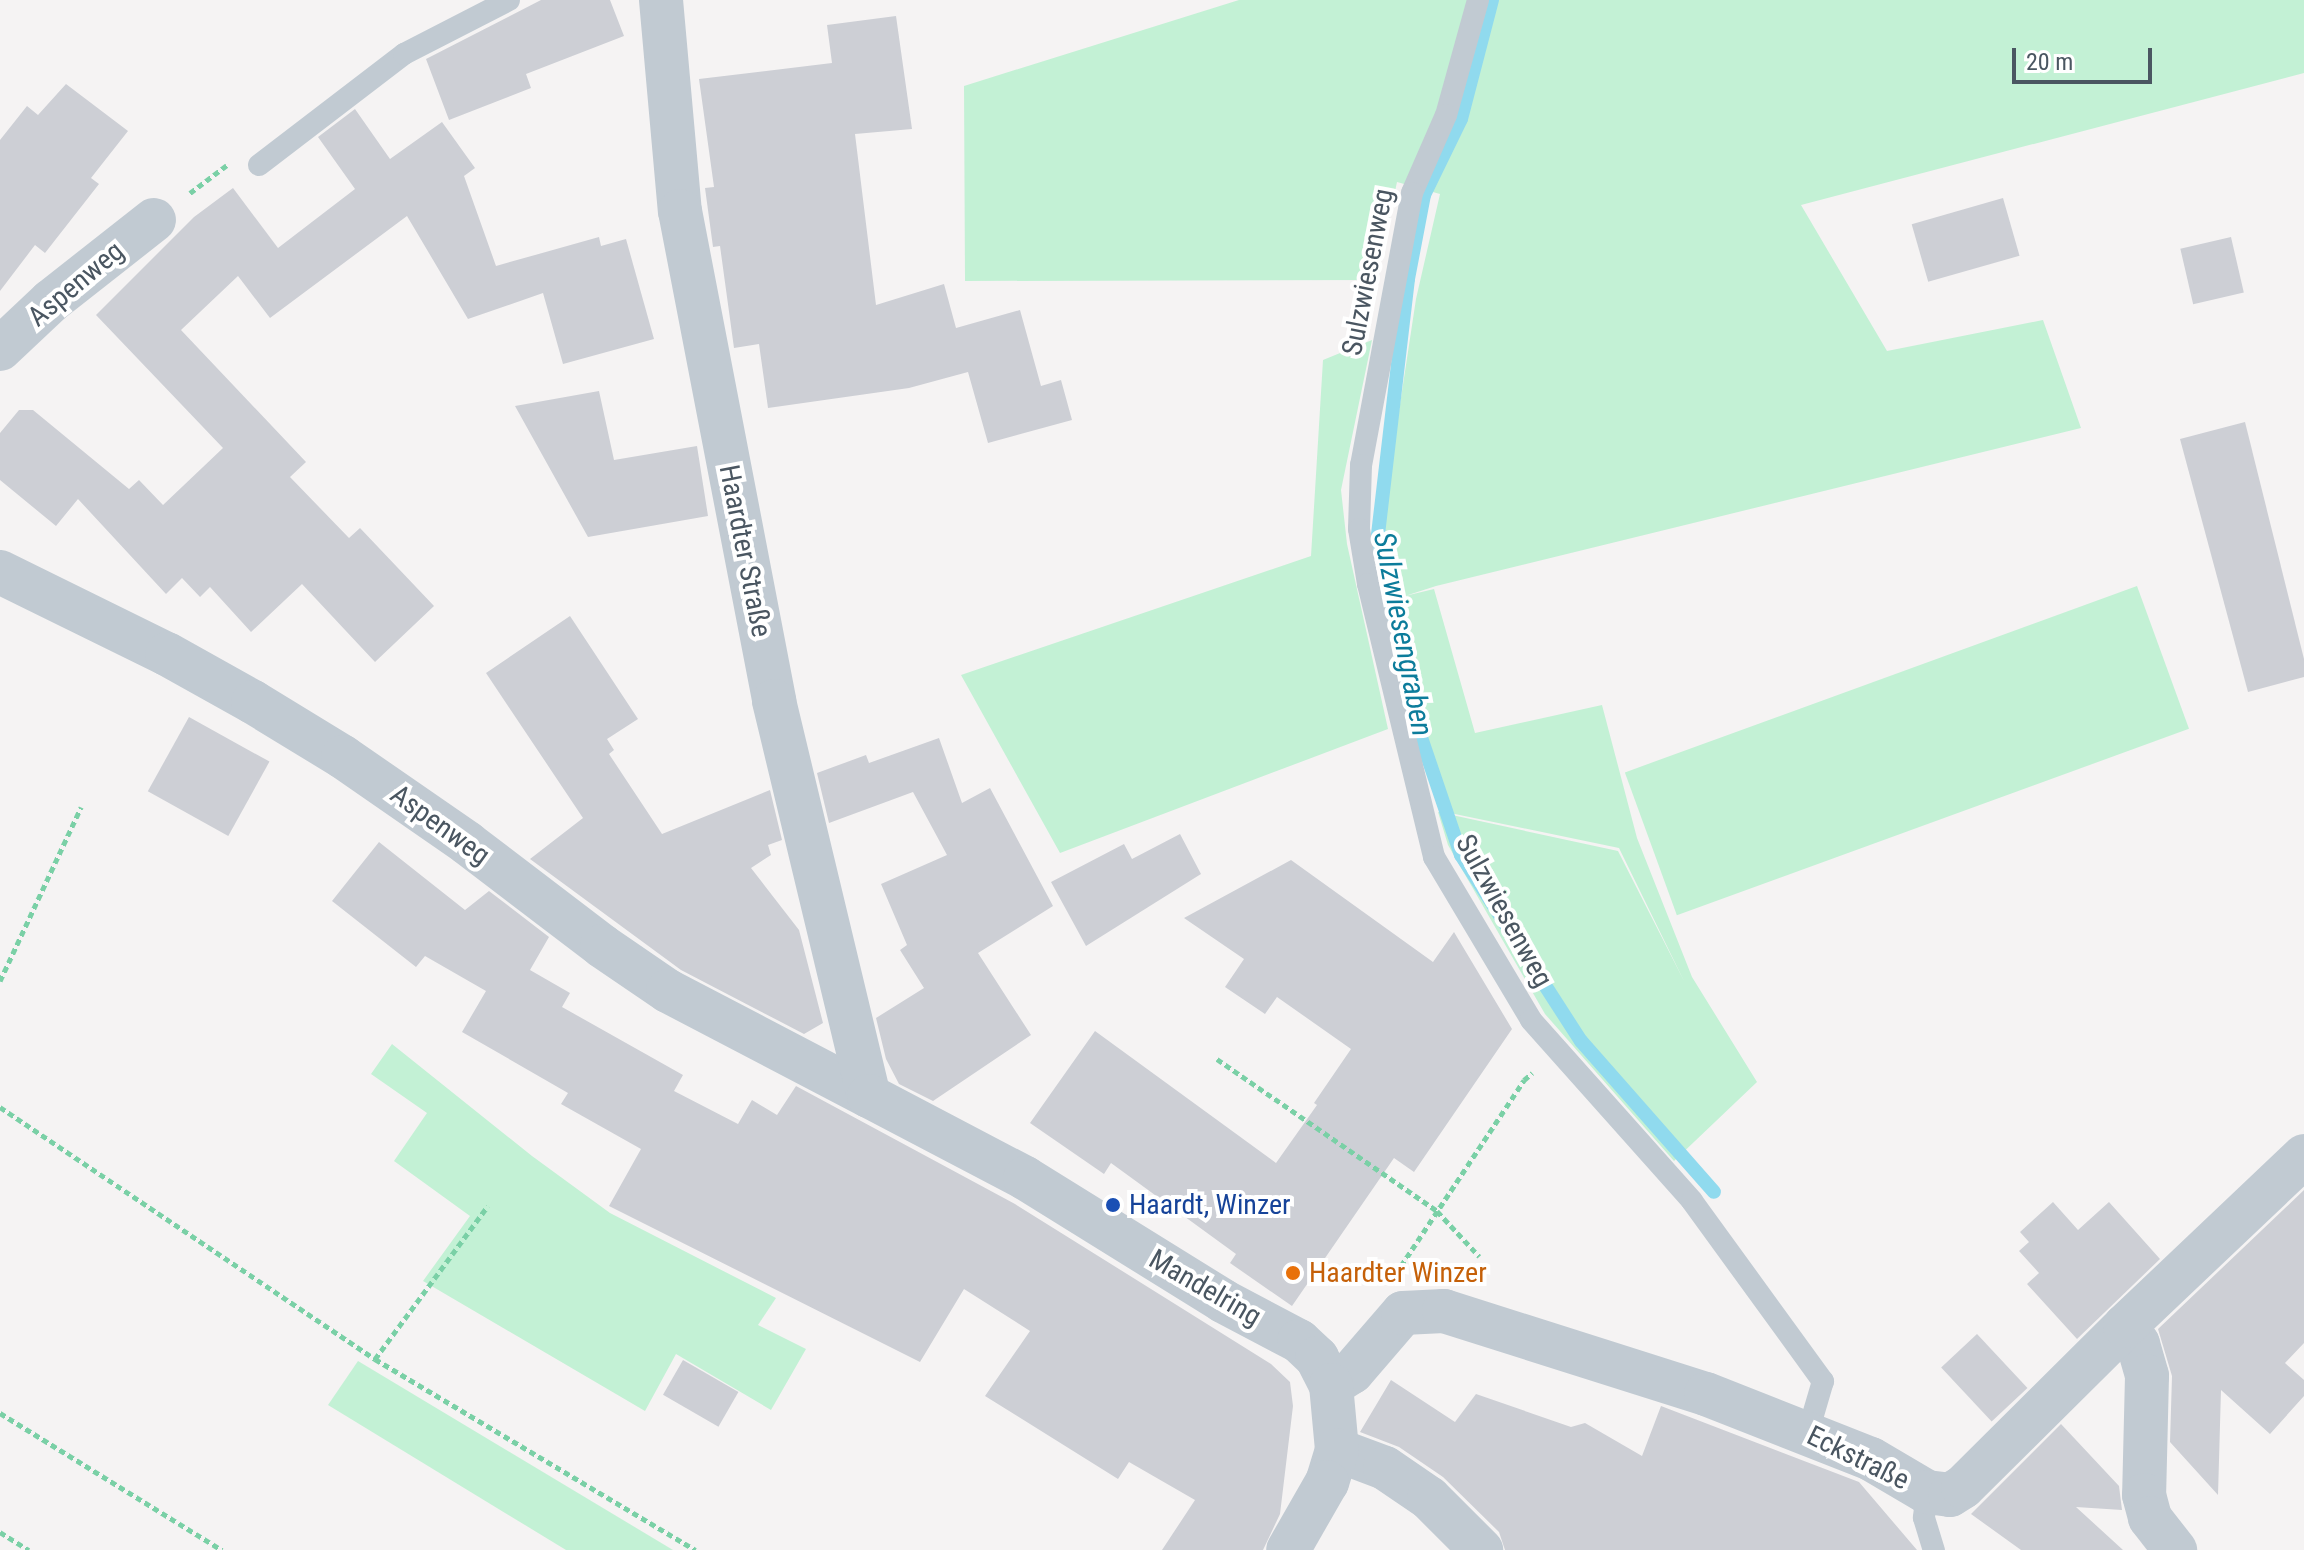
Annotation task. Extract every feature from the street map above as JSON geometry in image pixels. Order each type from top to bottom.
[{"type":"street","name":"Haardter Straße","points":[[661,0],[686,241],[774,701],[869,1096]]},
{"type":"street","name":"Aspenweg","points":[[0,349],[51,301],[154,220]]},
{"type":"street","name":"Aspenweg","points":[[0,572],[167,654],[253,702],[343,757],[467,843],[602,946],[668,991],[869,1096]]},
{"type":"street","name":"Mandelring","points":[[869,1096],[1025,1178],[1223,1301],[1299,1341],[1317,1358],[1331,1385],[1337,1450],[1327,1482],[1288,1550]]},
{"type":"street","name":"Eckstraße","points":[[1403,1313],[1444,1311],[1706,1394],[1871,1459],[1927,1492],[1950,1495],[1963,1487],[2125,1326],[2304,1156]]},
{"type":"street","points":[[1331,1385],[1352,1372],[1403,1313]]},
{"type":"street","points":[[2125,1326],[2138,1344],[2147,1376],[2144,1495],[2150,1518],[2175,1550]]},
{"type":"street","points":[[1337,1450],[1385,1468],[1429,1498],[1481,1550]]},
{"type":"lane","points":[[259,165],[404,54],[509,0]]},
{"type":"lane","name":"Sulzwiesenweg","points":[[1478,0],[1446,115],[1412,193],[1361,465],[1359,529],[1368,584],[1434,857],[1531,1020],[1692,1201],[1823,1381],[1808,1432]]},
{"type":"lane","points":[[1927,1492],[1924,1518],[1934,1550]]},
{"type":"path","points":[[0,981],[81,807]]},
{"type":"path","points":[[1217,1059],[1437,1211],[1479,1256]]},
{"type":"path","points":[[1403,1313],[1390,1283],[1524,1080],[1535,1070]]},
{"type":"path","points":[[0,1107],[375,1359],[695,1550]]},
{"type":"path","points":[[375,1359],[488,1206]]},
{"type":"path","points":[[0,1413],[222,1550]]},
{"type":"path","points":[[0,1532],[29,1550]]},
{"type":"green space","points":[[1239,0],[2304,0],[2304,73],[1801,205],[1887,351],[2043,320],[2081,428],[1405,596],[1434,589],[1475,733],[1602,705],[1637,838],[1692,977],[1757,1082],[1674,1161],[1545,1014],[1448,845],[1438,812],[1618,851],[1684,981],[1619,848],[1450,813],[1414,711],[1380,536],[1416,299],[1440,194],[1397,182],[1376,280],[965,281],[964,86]]},
{"type":"green space","points":[[1372,340],[1341,490],[1347,544],[1388,729],[1060,853],[961,675],[1311,556],[1323,360]]},
{"type":"green space","points":[[2137,586],[2189,729],[1677,915],[1625,772]]},
{"type":"green space","points":[[392,1044],[532,1156],[610,1213],[776,1298],[758,1325],[806,1349],[771,1410],[676,1354],[645,1411],[423,1281],[470,1216],[394,1161],[427,1113],[371,1074]]},
{"type":"green space","points":[[358,1361],[673,1550],[566,1550],[328,1405]]},
{"type":"building","points":[[541,0],[610,0],[624,36],[526,74],[531,88],[449,120],[426,59]]},
{"type":"building","points":[[896,16],[912,129],[855,134],[876,305],[944,284],[956,328],[1020,310],[1041,386],[1061,380],[1072,420],[988,443],[968,372],[909,388],[768,408],[759,344],[734,348],[720,246],[713,247],[705,188],[714,187],[699,79],[832,63],[827,25]]},
{"type":"building","points":[[66,84],[128,131],[91,178],[99,184],[45,253],[35,245],[0,291],[0,140],[27,106],[38,115]]},
{"type":"building","points":[[355,109],[390,159],[442,122],[475,168],[464,176],[496,266],[599,237],[601,246],[626,239],[654,339],[563,364],[543,293],[468,319],[407,216],[270,318],[238,276],[181,330],[306,462],[290,477],[349,538],[360,528],[434,606],[375,662],[302,584],[251,632],[210,587],[200,597],[182,578],[166,594],[78,499],[56,526],[0,480],[0,433],[19,410],[33,410],[129,489],[139,480],[163,505],[223,448],[96,315],[194,217],[233,188],[278,248],[355,189],[318,137]]},
{"type":"building","points":[[2003,198],[2020,256],[1928,282],[1912,224]]},
{"type":"building","points":[[2231,237],[2244,293],[2193,304],[2180,249]]},
{"type":"building","points":[[599,391],[614,460],[697,446],[708,516],[588,537],[515,406]]},
{"type":"building","points":[[2245,422],[2304,659],[2304,677],[2248,692],[2180,439]]},
{"type":"building","points":[[570,616],[638,719],[607,739],[614,750],[609,754],[662,834],[770,790],[782,840],[768,845],[771,855],[751,868],[799,930],[823,1023],[804,1034],[681,970],[530,859],[583,818],[486,673]]},
{"type":"building","points":[[189,717],[269,762],[228,836],[148,791]]},
{"type":"building","points":[[939,738],[962,803],[990,788],[1053,906],[978,953],[1031,1035],[933,1101],[899,1084],[886,1059],[876,1018],[924,988],[900,950],[907,945],[881,884],[947,855],[913,792],[829,823],[817,773],[866,755],[869,763]]},
{"type":"building","points":[[1180,834],[1201,874],[1086,946],[1051,882],[1124,844],[1132,859]]},
{"type":"building","points":[[379,842],[465,910],[489,891],[549,937],[530,970],[570,993],[562,1007],[683,1075],[674,1091],[738,1124],[752,1100],[777,1115],[796,1086],[1015,1204],[1271,1364],[1290,1382],[1293,1406],[1280,1514],[1263,1550],[1162,1550],[1195,1500],[1129,1462],[1118,1479],[985,1396],[1030,1331],[964,1289],[920,1362],[609,1206],[641,1149],[561,1104],[568,1093],[462,1032],[486,991],[425,956],[416,967],[332,901]]},
{"type":"building","points":[[1291,860],[1433,962],[1454,932],[1512,1029],[1414,1172],[1394,1158],[1292,1306],[1230,1263],[1236,1254],[1111,1163],[1104,1174],[1030,1123],[1095,1031],[1276,1163],[1351,1049],[1277,997],[1265,1014],[1225,987],[1244,959],[1184,918]]},
{"type":"building","points":[[2304,1190],[2304,1343],[2285,1363],[2304,1380],[2304,1396],[2270,1434],[2221,1390],[2218,1495],[2170,1442],[2172,1376],[2158,1329]]},
{"type":"building","points":[[2053,1202],[2078,1230],[2109,1202],[2160,1259],[2077,1339],[2027,1284],[2039,1273],[2019,1251],[2029,1242],[2020,1232]]},
{"type":"building","points":[[1977,1334],[2027,1388],[1992,1422],[1941,1367]]},
{"type":"building","points":[[683,1360],[738,1392],[718,1427],[663,1395]]},
{"type":"building","points":[[1391,1380],[1455,1422],[1476,1394],[1571,1427],[1585,1423],[1642,1456],[1661,1406],[1859,1482],[1917,1550],[1505,1550],[1499,1532],[1443,1477],[1399,1447],[1360,1432]]},
{"type":"building","points":[[2061,1424],[2119,1486],[2122,1510],[2076,1507],[2123,1550],[2021,1550],[1971,1514]]},
{"type":"waterway","name":"Sulzwiesengraben","points":[[1492,0],[1461,119],[1424,195],[1408,279],[1378,535],[1412,711],[1461,855],[1581,1041],[1714,1192]]},
{"type":"place","name":"Haardt, Winzer","points":[[1113,1205]]},
{"type":"place","name":"Haardter Winzer","points":[[1293,1273]]}]
